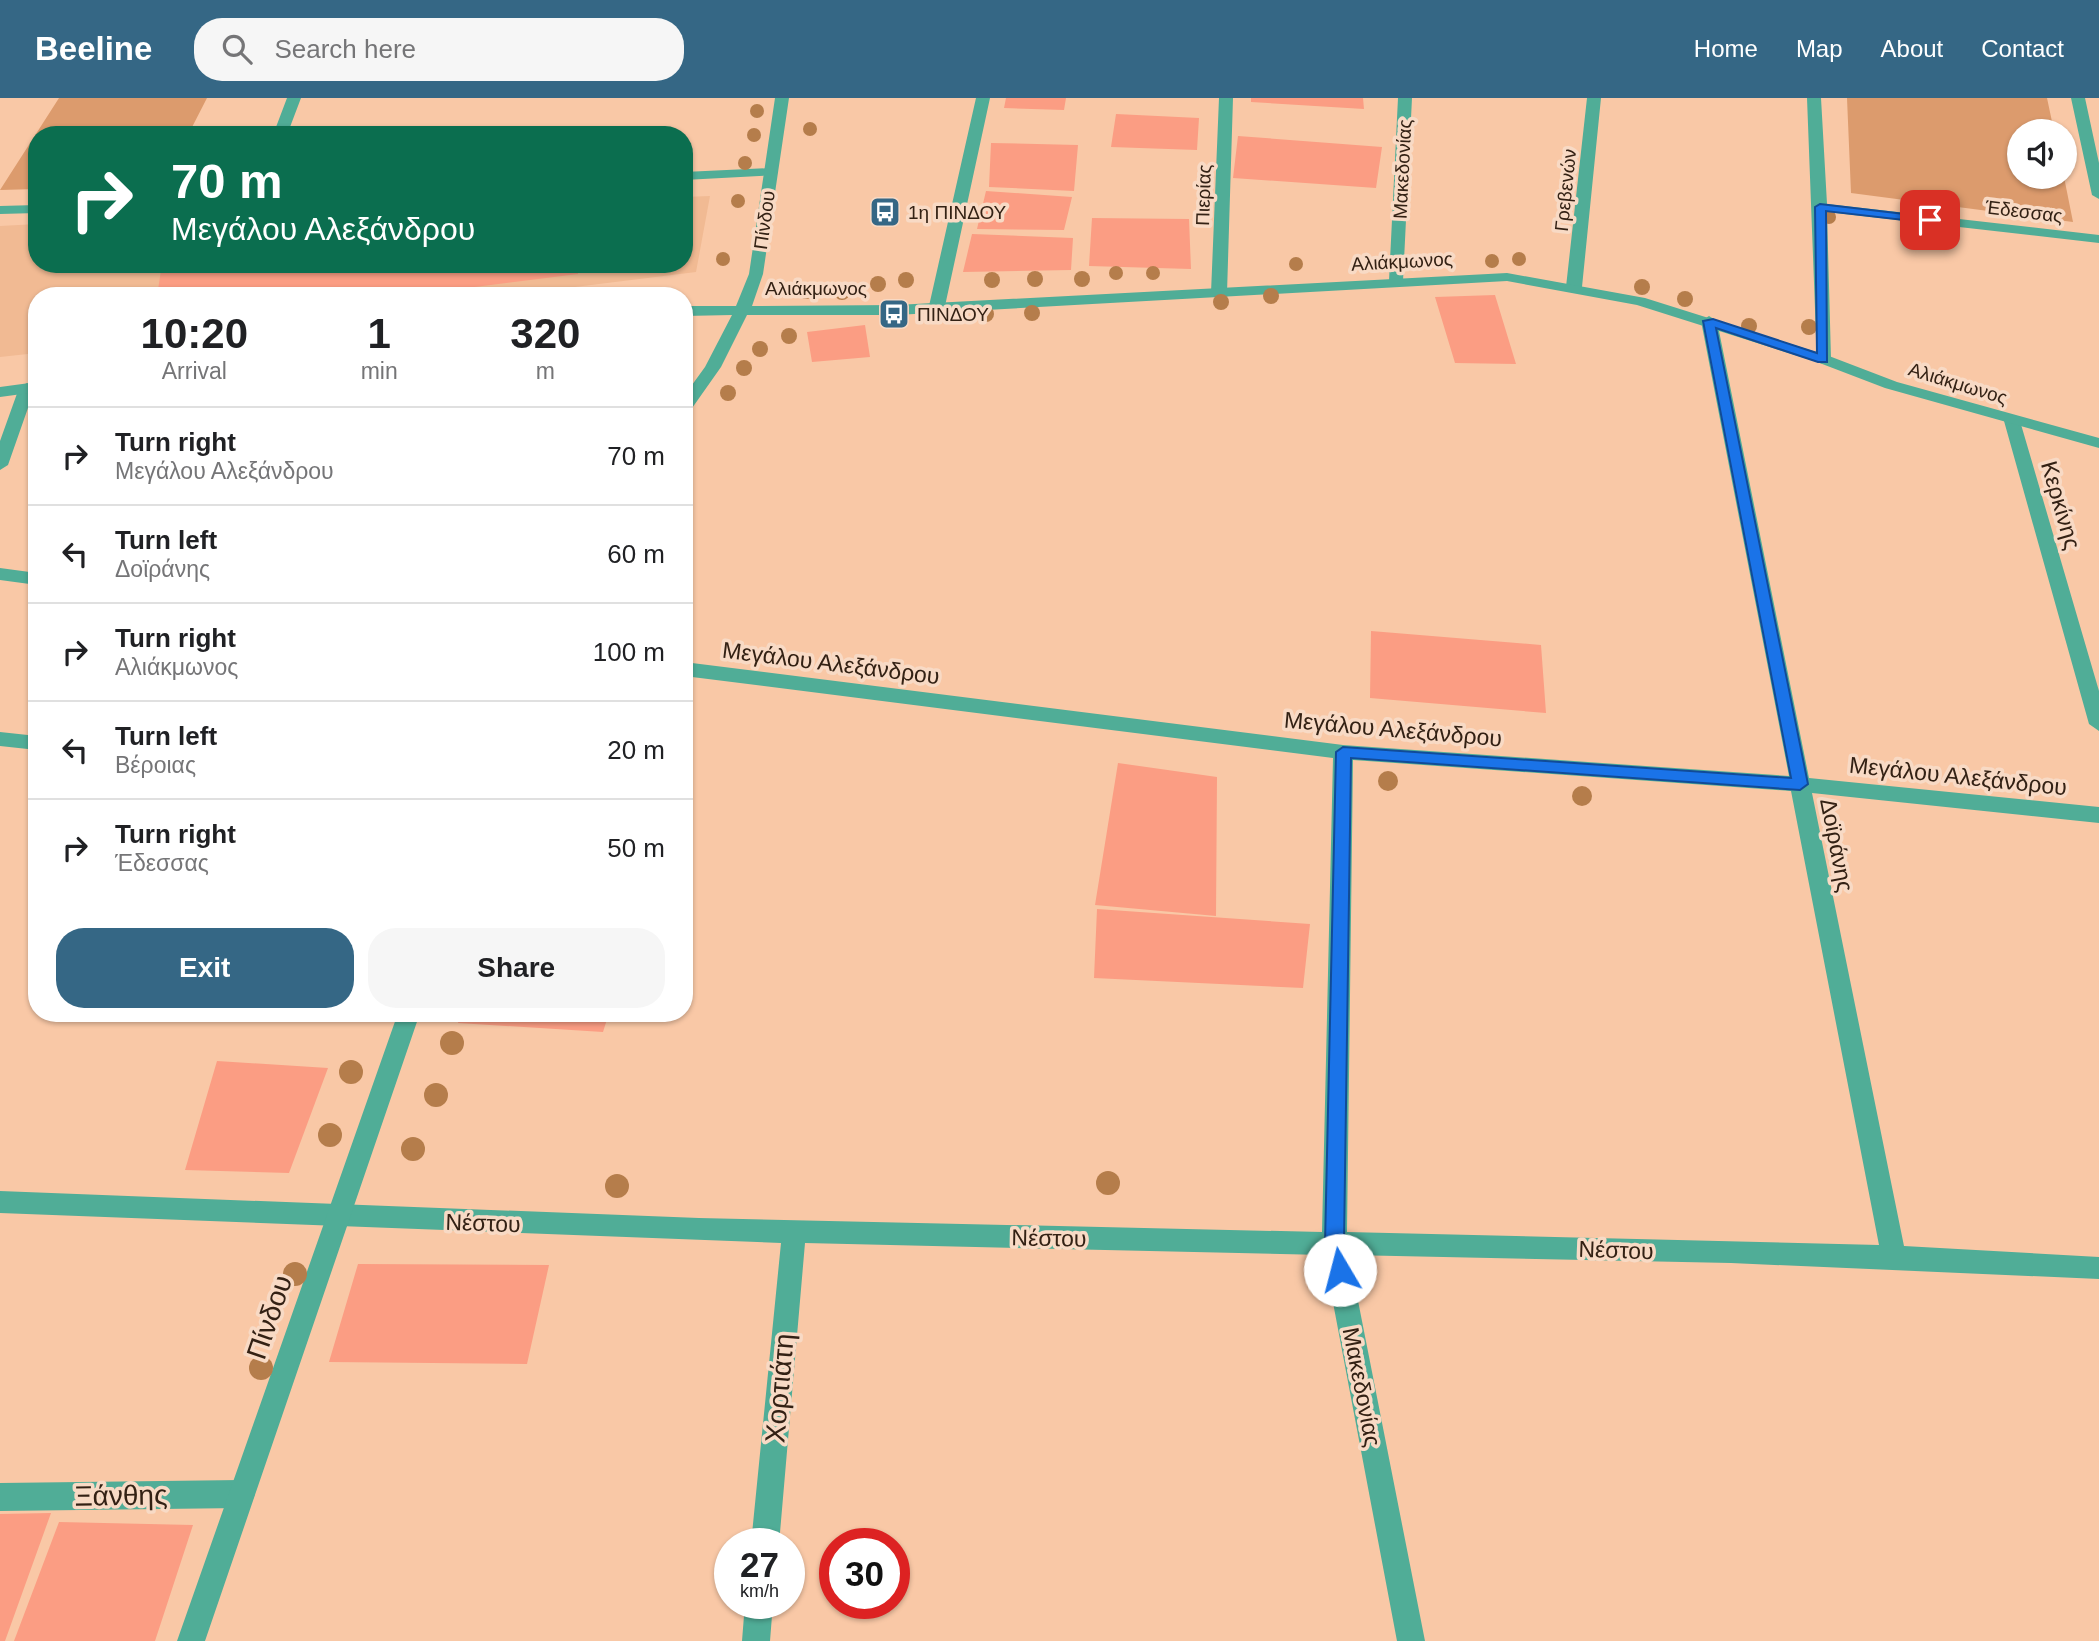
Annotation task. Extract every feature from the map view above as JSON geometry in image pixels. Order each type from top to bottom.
[{"type":"street","points":[[283,126],[294,98]]},
{"type":"street","name":"Πίνδου","points":[[693,396],[713,368],[743,309],[756,274],[782,98]]},
{"type":"street","points":[[937,306],[983,98]]},
{"type":"street","name":"Πιερίας","points":[[1219,293],[1226,98]]},
{"type":"street","name":"Μακεδονίας","points":[[1396,281],[1405,98]]},
{"type":"street","name":"Γρεβενών","points":[[1574,287],[1594,98]]},
{"type":"street","points":[[1814,98],[1820,207],[1823,359]]},
{"type":"street","points":[[2078,98],[2099,195]]},
{"type":"street","points":[[693,176],[771,172]]},
{"type":"street","name":"Έδεσσας","points":[[1820,207],[2099,239]]},
{"type":"street","points":[[0,211],[28,209]]},
{"type":"street","name":"Αλιάκμωνος","points":[[693,311],[896,310],[1507,277],[1640,301],[1823,359],[1891,385],[2012,421],[2099,443]]},
{"type":"street","name":"Δοϊράνης","points":[[1709,321],[1893,1255]]},
{"type":"street","points":[[0,392],[28,388]]},
{"type":"street","points":[[0,465],[28,397]]},
{"type":"street","name":"Κερκίνης","points":[[2012,421],[2099,724]]},
{"type":"street","points":[[0,574],[28,578]]},
{"type":"street","name":"Μεγάλου Αλεξάνδρου","points":[[693,670],[1343,752],[1800,784],[2099,815]]},
{"type":"street","points":[[0,739],[28,742]]},
{"type":"street","name":"Μακεδονίας","points":[[1343,752],[1335,1244],[1411,1641]]},
{"type":"street","name":"Πίνδου","points":[[191,1641],[406,1022]]},
{"type":"street","name":"Νέστου","points":[[0,1202],[336,1218],[794,1233],[1893,1255],[2099,1268]]},
{"type":"street","name":"Χορτιάτη","points":[[766,1528],[794,1233]]},
{"type":"street","name":"Ξάνθης","points":[[0,1497],[242,1494]]},
{"type":"street","points":[[756,1641],[758,1619]]},
{"type":"shaded area","points":[[59,98],[207,98],[193,126],[41,126]]},
{"type":"shaded area","points":[[1847,98],[2047,98],[2051,119],[2007,119],[2007,189],[2066,189],[2073,222],[1851,193]]},
{"type":"shaded area","points":[[28,146],[28,189],[0,190]]},
{"type":"shaded area","points":[[710,196],[696,272],[693,272],[693,197]]},
{"type":"shaded area","points":[[28,224],[28,273],[688,273],[575,287],[28,287],[28,354],[0,357],[0,226]]},
{"type":"building","points":[[1006,98],[1066,98],[1064,110],[1004,108]]},
{"type":"building","points":[[1251,98],[1363,98],[1364,109],[1251,102]]},
{"type":"building","points":[[1116,114],[1199,118],[1197,150],[1111,147]]},
{"type":"building","points":[[1238,136],[1382,147],[1376,188],[1233,178]]},
{"type":"building","points":[[991,143],[1078,145],[1074,191],[989,187]]},
{"type":"building","points":[[986,191],[1072,197],[1064,230],[977,229]]},
{"type":"building","points":[[1092,218],[1189,219],[1191,269],[1089,266]]},
{"type":"building","points":[[972,234],[1073,238],[1071,270],[963,272]]},
{"type":"building","points":[[161,273],[578,274],[475,287],[158,287]]},
{"type":"building","points":[[1495,295],[1516,364],[1455,363],[1435,297]]},
{"type":"building","points":[[865,325],[870,357],[812,362],[807,332]]},
{"type":"building","points":[[1371,631],[1541,645],[1546,713],[1370,698]]},
{"type":"building","points":[[1118,763],[1217,777],[1216,916],[1095,905]]},
{"type":"building","points":[[1097,909],[1310,924],[1303,988],[1094,978]]},
{"type":"building","points":[[458,1022],[606,1022],[603,1032]]},
{"type":"building","points":[[217,1061],[328,1068],[289,1173],[185,1170]]},
{"type":"building","points":[[358,1264],[549,1265],[527,1364],[329,1362]]},
{"type":"building","points":[[51,1513],[5,1641],[0,1641],[0,1514]]},
{"type":"building","points":[[59,1522],[193,1525],[155,1641],[14,1641]]},
{"type":"place","name":"1η ΠΙΝΔΟΥ","points":[[885,212]]},
{"type":"place","name":"ΠΙΝΔΟΥ","points":[[894,314]]},
{"type":"route","points":[[1340,1270],[1335,1244],[1343,752],[1800,784],[1709,321],[1823,359],[1820,207],[1930,220]]}]
